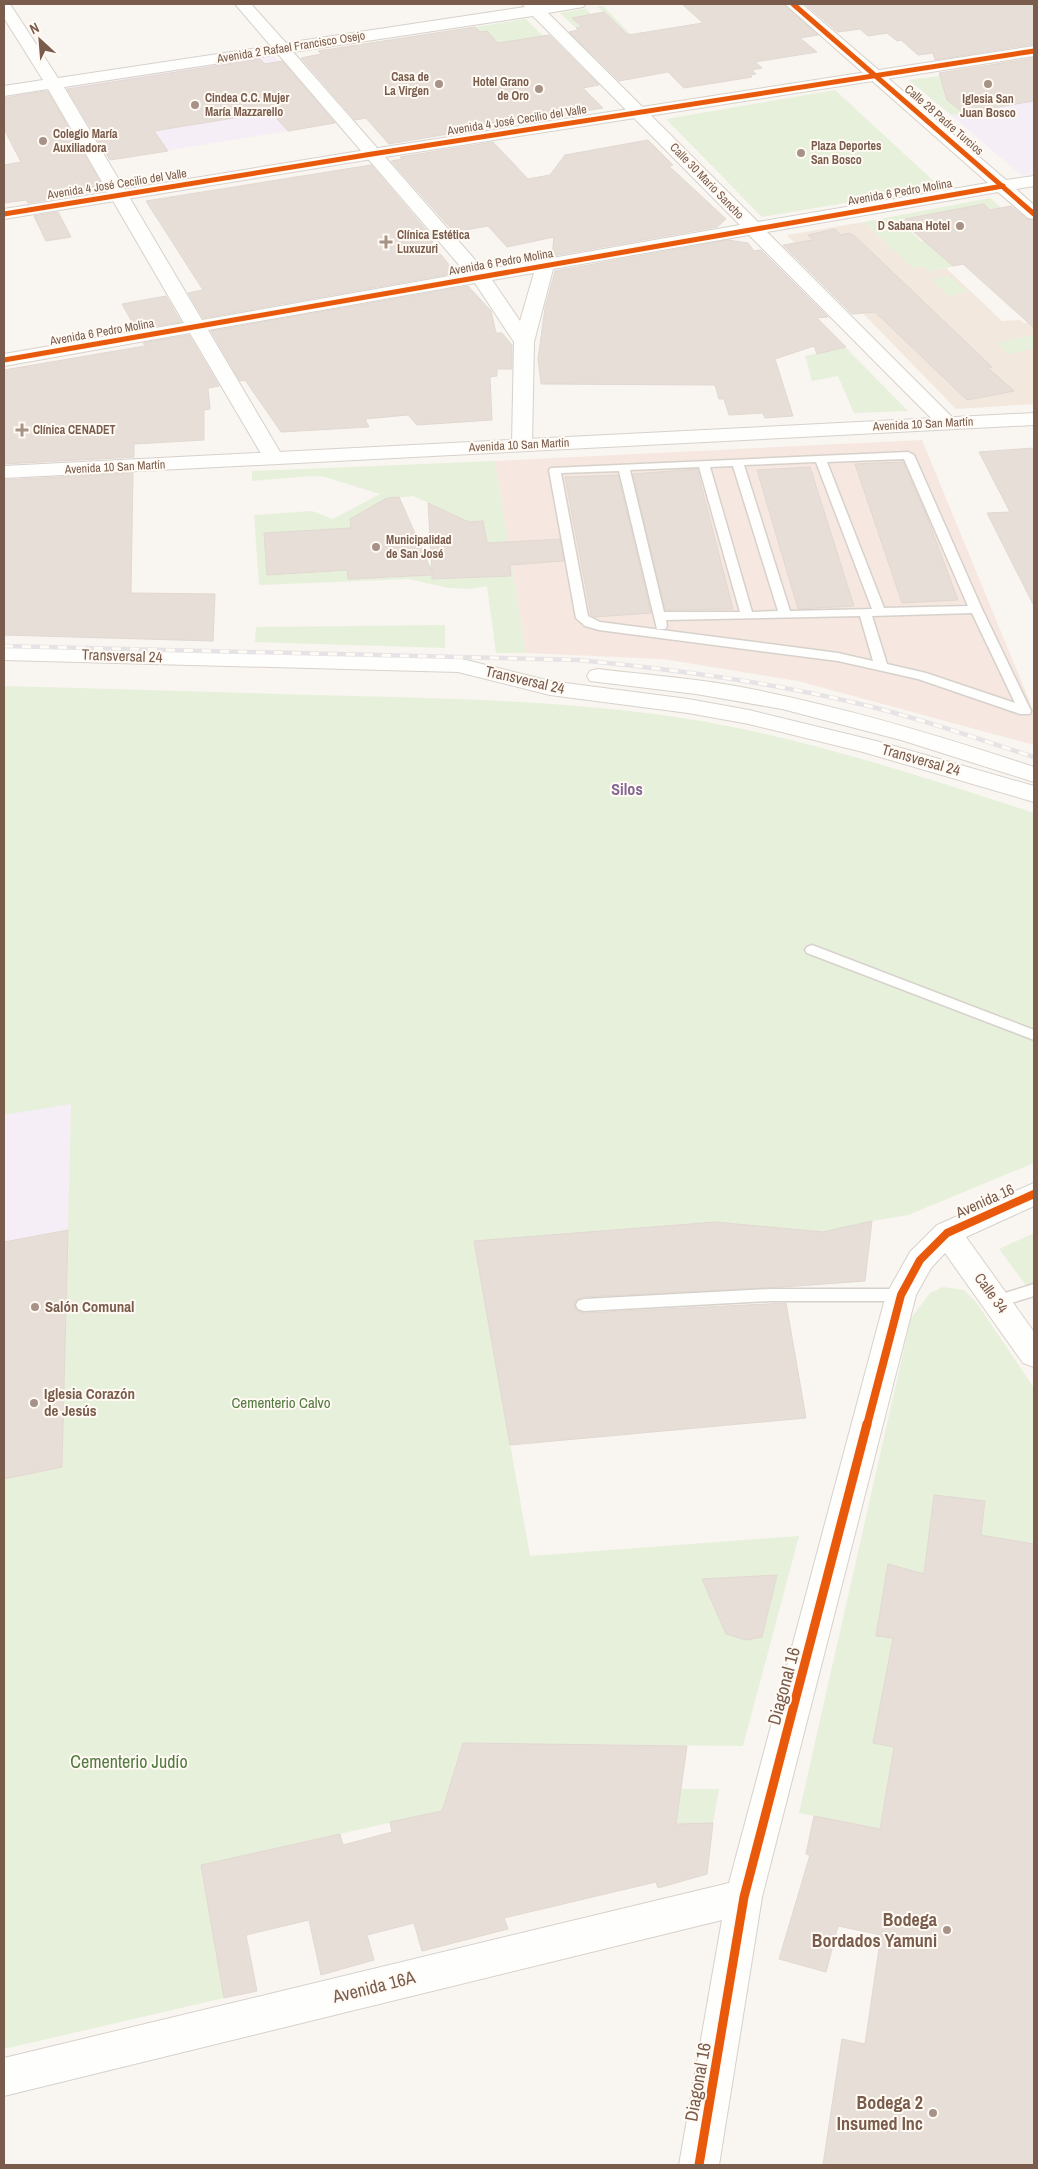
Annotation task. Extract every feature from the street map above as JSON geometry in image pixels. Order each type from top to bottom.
[{"type":"street","points":[[243,4],[479,277],[494,296],[524,342]]},
{"type":"street","name":"Avenida 2 Rafael Francisco Osejo","points":[[4,91],[533,7],[578,4]]},
{"type":"street","name":"Calle 28 Padre Turcios","points":[[793,4],[877,75],[1034,214]]},
{"type":"street","points":[[4,6],[53,83],[273,457]]},
{"type":"street","name":"Calle 30 Mario Sancho","points":[[533,7],[640,112],[948,423]]},
{"type":"street","name":"Avenida 4 José Cecilio del Valle","points":[[4,214],[372,154],[1034,51]]},
{"type":"street","name":"Avenida 6 Pedro Molina","points":[[4,360],[1034,181]]},
{"type":"street","points":[[522,444],[524,342],[545,266]]},
{"type":"street","name":"Avenida 10 San Martín","points":[[4,472],[1034,419]]},
{"type":"street","name":"Transversal 24","points":[[4,639],[465,652],[555,672],[696,687],[850,718],[914,736],[1034,775]]},
{"type":"street","name":"Transversal 24","points":[[4,652],[476,668],[548,688],[705,708],[775,722],[873,747],[1034,794]]},
{"type":"street","name":"Avenida 16","points":[[947,1232],[1034,1194]]},
{"type":"street","name":"Diagonal 16","points":[[699,2165],[744,1897],[901,1295],[920,1260],[947,1232]]},
{"type":"street","name":"Calle 34","points":[[947,1232],[998,1301],[1034,1355]]},
{"type":"street","name":"Avenida 16A","points":[[4,2077],[744,1897]]},
{"type":"lane","points":[[976,609],[747,616],[722,629],[663,634],[589,623],[582,618],[580,612],[555,470],[908,455],[976,609],[1029,714]]},
{"type":"lane","points":[[820,458],[879,612]]},
{"type":"lane","points":[[737,462],[785,615]]},
{"type":"lane","points":[[703,464],[747,616]]},
{"type":"lane","points":[[624,467],[663,634]]},
{"type":"lane","points":[[865,613],[881,666]]},
{"type":"lane","points":[[659,616],[922,676],[1029,714]]},
{"type":"lane","points":[[812,950],[1034,1035]]},
{"type":"lane","points":[[998,1301],[1034,1290]]},
{"type":"lane","points":[[584,1305],[770,1295],[901,1295]]},
{"type":"shaded area","name":"Cindea C.C. Mujer María Mazzarello","points":[[271,53],[330,124],[110,160],[64,85]]},
{"type":"shaded area","points":[[1034,101],[1034,174],[1022,176],[951,115]]},
{"type":"shaded area","points":[[864,222],[913,268],[923,266],[929,271],[946,268],[1002,321],[1020,320],[1024,323],[1034,322],[1034,404],[956,409],[787,235]]},
{"type":"shaded area","points":[[922,440],[1034,712],[1034,745],[798,681],[662,659],[526,653],[495,461]]},
{"type":"shaded area","points":[[71,1103],[68,1230],[4,1242],[4,1115]]},
{"type":"green space","points":[[603,6],[633,37],[621,39],[619,26],[598,7],[586,9],[592,15],[572,18],[579,25],[586,27],[576,28],[560,13]]},
{"type":"green space","points":[[526,19],[556,49],[499,43],[487,31],[479,32],[475,27]]},
{"type":"green space","points":[[940,76],[967,112],[951,115],[909,80]]},
{"type":"green space","name":"Plaza Deportes San Bosco","points":[[835,90],[940,187],[762,217],[666,119]]},
{"type":"green space","points":[[990,198],[1034,237],[1034,251],[929,271],[923,266],[913,268],[864,222]],"holes":[[[983,204],[990,210],[996,209],[929,240],[921,241],[907,228],[913,227],[905,219]]]},
{"type":"green space","points":[[949,276],[967,292],[949,296],[931,279]]},
{"type":"green space","points":[[1034,335],[1034,348],[1008,354],[997,343]]},
{"type":"green space","points":[[845,347],[908,411],[854,413],[838,376],[812,381],[805,356]]},
{"type":"green space","points":[[495,461],[526,653],[496,653],[487,586],[470,589],[449,588],[408,579],[259,585],[254,515],[312,511],[333,519],[380,494],[325,477],[312,476],[252,481],[252,471]],"holes":[[[413,496],[453,514],[454,522],[483,521],[489,562],[411,566],[412,576],[386,578],[385,568],[371,569],[373,578],[348,579],[347,570],[267,575],[264,533],[351,528],[350,519],[387,499]]]},
{"type":"green space","points":[[445,625],[445,648],[255,642],[256,627]]},
{"type":"green space","points":[[4,686],[485,700],[529,702],[658,715],[744,729],[827,749],[910,773],[1034,813],[1034,1163],[908,1215],[823,1232],[715,1222],[474,1241],[530,1556],[799,1536],[743,1746],[463,1743],[442,1811],[201,1865],[224,1998],[4,2049],[4,1479],[62,1467],[71,1104],[4,1115]]},
{"type":"green space","points":[[1034,1233],[1034,1296],[999,1249]]},
{"type":"green space","points":[[943,1287],[964,1290],[976,1302],[1034,1388],[1034,1544],[981,1535],[985,1501],[934,1495],[930,1529],[931,1576],[888,1565],[876,1635],[914,1641],[887,1673],[873,1743],[894,1747],[880,1829],[799,1813],[911,1318],[930,1293]]},
{"type":"green space","points":[[620,1789],[719,1789],[713,1823],[634,1824]]},
{"type":"building","points":[[682,4],[783,4],[818,35],[800,38],[817,52],[755,62],[762,68],[752,70],[756,74],[750,75],[752,77],[684,88],[668,72],[619,81],[569,32],[582,27],[572,18],[604,12],[628,35],[703,23]]},
{"type":"building","points":[[805,4],[1034,4],[1034,44],[935,60],[933,53],[918,55],[901,40],[897,41],[887,33],[868,36],[860,29],[838,32]]},
{"type":"building","points":[[475,27],[480,32],[487,31],[498,43],[549,35],[599,85],[583,88],[603,108],[389,144],[366,118],[355,120],[301,58],[321,54],[318,51]]},
{"type":"building","name":"Iglesia San Juan Bosco","points":[[1034,58],[1034,101],[964,113],[947,100],[939,73]]},
{"type":"building","name":"Cindea C.C. Mujer María Mazzarello","points":[[260,59],[265,64],[282,61],[335,123],[288,131],[271,112],[154,131],[168,151],[110,160],[67,89]]},
{"type":"building","name":"Colegio María Auxiliadora","points":[[48,92],[103,187],[50,196],[52,199],[28,203],[26,200],[4,203],[4,165],[21,162],[4,129],[4,98]]},
{"type":"building","points":[[648,140],[673,165],[669,166],[726,219],[717,227],[552,256],[554,237],[507,247],[488,226],[454,232],[391,161],[402,159],[400,157],[493,142],[528,179],[550,175],[565,155]]},
{"type":"building","points":[[371,165],[432,237],[428,237],[433,242],[431,243],[456,273],[203,318],[188,293],[203,290],[146,201]]},
{"type":"building","points":[[984,204],[990,210],[1011,206],[1027,219],[1034,221],[1034,328],[963,264],[953,266],[908,227],[913,227],[905,219]]},
{"type":"building","points":[[58,212],[71,237],[46,241],[34,216]]},
{"type":"building","points":[[835,229],[840,235],[849,233],[856,237],[992,367],[988,368],[1014,391],[967,400],[875,312],[852,314],[783,245],[813,240],[808,235]]},
{"type":"building","points":[[728,240],[748,243],[754,251],[761,250],[828,317],[817,318],[846,347],[817,354],[814,346],[775,359],[793,416],[765,418],[763,413],[729,415],[724,399],[719,399],[715,385],[541,384],[538,359],[545,308],[555,271]]},
{"type":"building","points":[[468,286],[491,311],[496,333],[502,333],[512,345],[512,369],[497,369],[497,376],[490,377],[492,420],[417,425],[408,415],[365,419],[369,427],[281,432],[245,380],[240,381],[211,331]]},
{"type":"building","points":[[166,296],[181,322],[136,329],[122,304]]},
{"type":"building","points":[[189,335],[219,386],[208,388],[210,409],[204,410],[204,440],[134,444],[134,457],[4,464],[4,370],[145,346],[143,343]]},
{"type":"building","points":[[1034,448],[1034,606],[987,513],[1010,512],[979,452]]},
{"type":"building","points":[[903,462],[927,517],[958,600],[902,603],[855,464]]},
{"type":"building","points":[[810,467],[854,606],[798,609],[757,470]]},
{"type":"building","points":[[697,469],[733,609],[665,610],[633,474]]},
{"type":"building","points":[[133,473],[131,593],[215,594],[213,641],[4,635],[4,480]]},
{"type":"building","points":[[618,475],[651,613],[595,617],[591,615],[565,477]]},
{"type":"building","name":"Municipalidad de San José","points":[[399,497],[432,572],[428,503],[469,522],[483,521],[487,543],[560,539],[564,561],[510,565],[511,576],[432,579],[432,575],[348,579],[347,570],[267,575],[264,533],[351,528],[350,519],[387,498]]},
{"type":"building","points":[[872,1221],[865,1281],[584,1297],[577,1299],[574,1304],[576,1310],[584,1313],[786,1303],[806,1418],[510,1445],[474,1241],[715,1222],[823,1232]]},
{"type":"building","name":"Salón Comunal","points":[[68,1230],[62,1467],[4,1479],[4,1242]]},
{"type":"building","points":[[934,1495],[985,1501],[981,1535],[1034,1544],[1034,2165],[823,2165],[842,2039],[865,2044],[881,1935],[838,1926],[826,1972],[779,1959],[810,1855],[806,1854],[814,1816],[880,1829],[894,1747],[873,1743],[893,1638],[876,1636],[888,1564],[924,1574]]},
{"type":"building","points":[[777,1575],[762,1637],[746,1640],[726,1634],[702,1579]]},
{"type":"building","points":[[463,1743],[687,1746],[676,1824],[713,1823],[707,1874],[658,1888],[656,1882],[504,1918],[508,1929],[422,1951],[414,1923],[367,1935],[374,1960],[321,1975],[309,1920],[246,1935],[257,1991],[224,1998],[201,1865],[340,1834],[343,1845],[392,1832],[390,1822],[442,1811]]},
{"type":"railway","points":[[4,646],[578,660],[683,672],[821,695],[901,715],[1034,757]]},
{"type":"cycle path","points":[[793,4],[1034,214]]},
{"type":"cycle path","points":[[4,214],[372,154],[1034,51]]},
{"type":"cycle path","points":[[4,360],[1003,186]]},
{"type":"cycle path","points":[[699,2165],[744,1897],[901,1295],[920,1260],[947,1233],[1034,1194]]},
{"type":"place","name":"Casa de La Virgen","points":[[439,84]]},
{"type":"place","name":"Iglesia San Juan Bosco","points":[[988,84]]},
{"type":"place","name":"Hotel Grano de Oro","points":[[539,89]]},
{"type":"place","name":"Cindea C.C. Mujer María Mazzarello","points":[[195,105]]},
{"type":"place","name":"Colegio María Auxiliadora","points":[[43,141]]},
{"type":"place","name":"Plaza Deportes San Bosco","points":[[801,153]]},
{"type":"place","name":"D Sabana Hotel","points":[[960,226]]},
{"type":"place","name":"Clínica Estética Luxuzuri","points":[[386,242]]},
{"type":"place","name":"Clínica CENADET","points":[[22,430]]},
{"type":"place","name":"Municipalidad de San José","points":[[376,547]]},
{"type":"place","name":"Salón Comunal","points":[[35,1307]]},
{"type":"place","name":"Iglesia Corazón de Jesús","points":[[34,1403]]},
{"type":"place","name":"Bodega Bordados Yamuni","points":[[947,1930]]},
{"type":"place","name":"Bodega 2 Insumed Inc","points":[[933,2113]]},
{"type":"district","name":"Silos","points":[[627,789]]},
{"type":"park label","name":"Cementerio Calvo","points":[[281,1403]]},
{"type":"park label","name":"Cementerio Judío","points":[[129,1762]]}]
